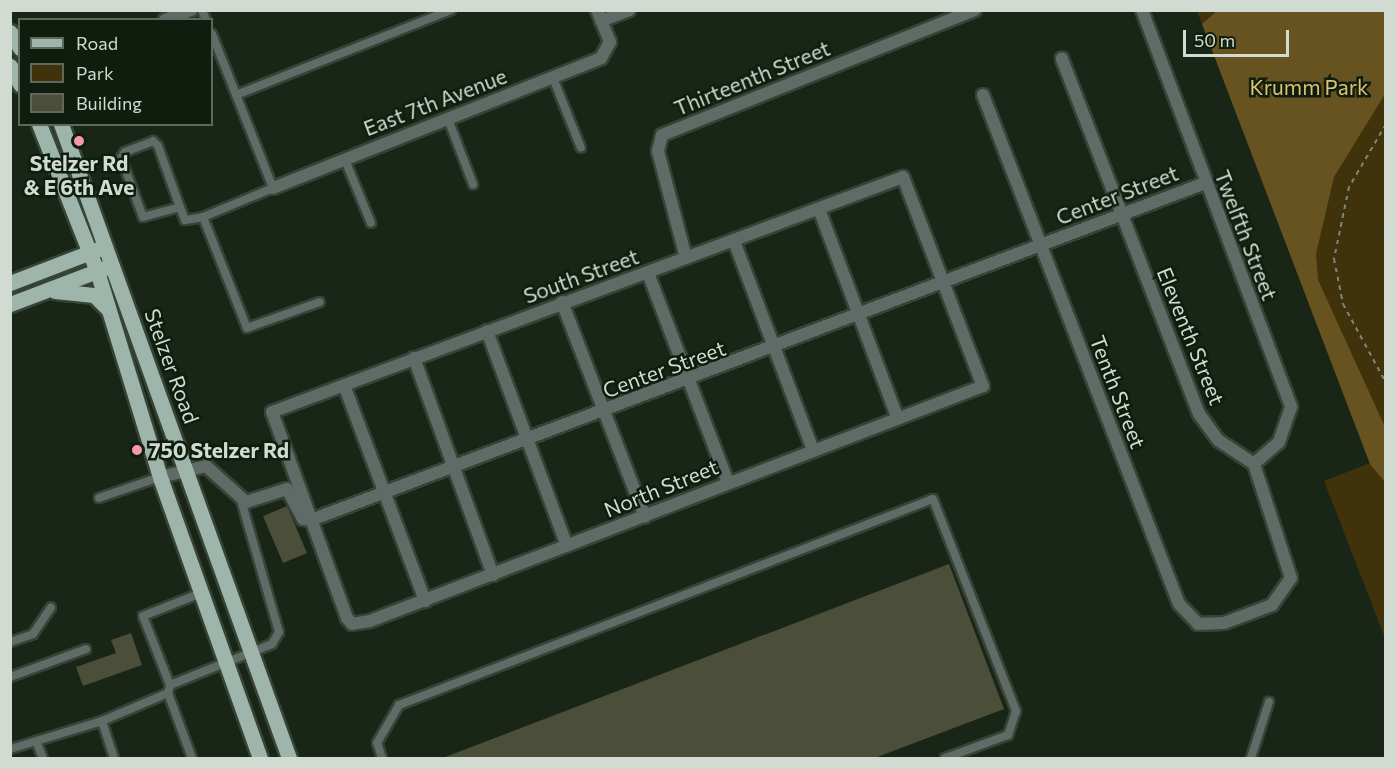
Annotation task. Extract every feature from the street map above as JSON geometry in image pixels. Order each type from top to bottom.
[{"type":"main road","points":[[10,32],[18,45]]},
{"type":"main road","points":[[10,66],[18,80]]},
{"type":"main road","name":"Stelzer Road","points":[[40,126],[97,271],[160,477],[260,759]]},
{"type":"main road","name":"Stelzer Road","points":[[62,126],[289,759]]},
{"type":"main road","points":[[10,283],[106,246]]},
{"type":"main road","points":[[15,302],[113,265]]},
{"type":"main road","points":[[15,302],[57,291],[86,293],[102,301],[112,317]]},
{"type":"street","points":[[170,18],[191,10]]},
{"type":"street","points":[[599,16],[629,10]]},
{"type":"street","name":"Thirteenth Street","points":[[686,258],[658,151],[662,135],[975,10]]},
{"type":"street","name":"Twelfth Street","points":[[1142,10],[1205,183],[1291,407],[1279,442],[1254,464]]},
{"type":"street","name":"East 7th Avenue","points":[[273,188],[601,58],[608,49],[599,16]]},
{"type":"street","name":"Eleventh Street","points":[[1062,59],[1199,414],[1218,440],[1254,464]]},
{"type":"street","name":"Tenth Street","points":[[983,95],[1179,604],[1198,624],[1224,623],[1272,605],[1291,578],[1254,464]]},
{"type":"street","name":"South Street","points":[[311,520],[272,412],[562,302],[648,273],[903,177],[945,282]]},
{"type":"street","name":"Center Street","points":[[311,520],[774,349],[1205,183]]},
{"type":"street","points":[[819,209],[897,417]]},
{"type":"street","points":[[734,241],[813,450]]},
{"type":"street","points":[[648,273],[728,482]]},
{"type":"street","name":"North Street","points":[[311,520],[352,624],[425,601],[645,517],[728,482],[983,386],[945,282]]},
{"type":"street","points":[[562,302],[645,517]]},
{"type":"street","points":[[487,331],[567,546]]},
{"type":"street","points":[[414,358],[493,575]]},
{"type":"street","points":[[344,385],[425,601]]},
{"type":"street","points":[[160,477],[186,468],[206,466],[218,472],[241,500],[287,489],[303,519],[311,520]]},
{"type":"lane","points":[[236,95],[451,10]]},
{"type":"lane","points":[[180,207],[143,217],[121,158],[124,152],[153,141],[180,207],[189,222],[273,188],[213,37]]},
{"type":"lane","points":[[553,78],[581,148]]},
{"type":"lane","points":[[448,119],[473,184]]},
{"type":"lane","points":[[345,160],[370,223]]},
{"type":"lane","points":[[203,217],[247,328],[320,302]]},
{"type":"lane","points":[[99,498],[160,477]]},
{"type":"lane","points":[[382,759],[377,743],[399,705],[933,499],[1016,711],[1008,735],[945,759]]},
{"type":"lane","points":[[10,749],[102,721],[225,662],[272,644],[279,620],[241,500]]},
{"type":"lane","points":[[192,759],[143,616],[201,593]]},
{"type":"lane","points":[[10,642],[33,634],[51,607]]},
{"type":"lane","points":[[10,677],[87,649]]},
{"type":"lane","points":[[1251,759],[1269,702]]},
{"type":"lane","points":[[102,721],[114,759]]},
{"type":"lane","points":[[36,741],[43,759]]},
{"type":"path","points":[[1386,124],[1349,187],[1334,259],[1343,304],[1386,383]]},
{"type":"green space","name":"Krumm Park","points":[[1218,10],[1385,11],[1385,94],[1334,177],[1316,254],[1318,280],[1385,427],[1385,482],[1370,464],[1202,24]]},
{"type":"green space","name":"Krumm Park","points":[[1197,11],[1385,11],[1385,638],[1324,481],[1370,463]]},
{"type":"building","points":[[287,506],[307,553],[283,563],[263,516]]},
{"type":"building","points":[[949,564],[1004,709],[872,759],[440,759]]},
{"type":"building","points":[[131,633],[142,665],[83,686],[76,667],[116,653],[111,640]]},
{"type":"place","name":"Stelzer Rd & E 6th Ave","points":[[79,141]]},
{"type":"place","name":"750 Stelzer Rd","points":[[137,450]]}]
